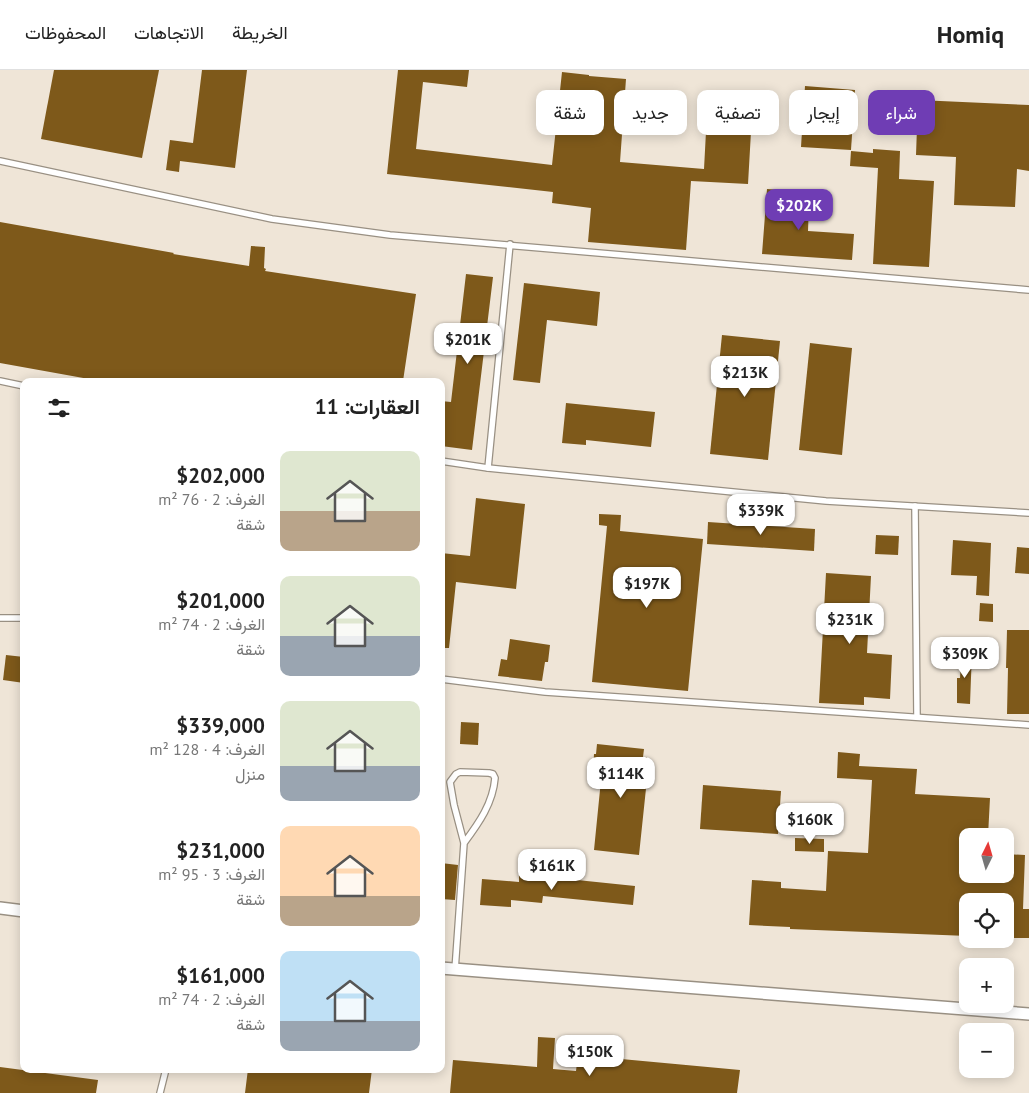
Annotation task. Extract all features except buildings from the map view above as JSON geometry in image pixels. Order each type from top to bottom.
[{"type":"street","points":[[0,908],[20,910]]},
{"type":"street","points":[[445,969],[1029,1014]]},
{"type":"lane","points":[[0,161],[272,220],[390,235],[1029,290]]},
{"type":"lane","points":[[488,468],[510,244]]},
{"type":"lane","points":[[0,381],[20,385]]},
{"type":"lane","points":[[445,462],[488,468],[826,502],[1029,513]]},
{"type":"lane","points":[[915,506],[917,717]]},
{"type":"lane","points":[[0,618],[20,618]]},
{"type":"lane","points":[[445,680],[545,692],[1029,725]]},
{"type":"lane","points":[[455,970],[464,843],[450,782],[460,772],[493,774],[495,778],[488,807],[478,825],[464,843]]},
{"type":"lane","points":[[160,1093],[165,1073]]}]
